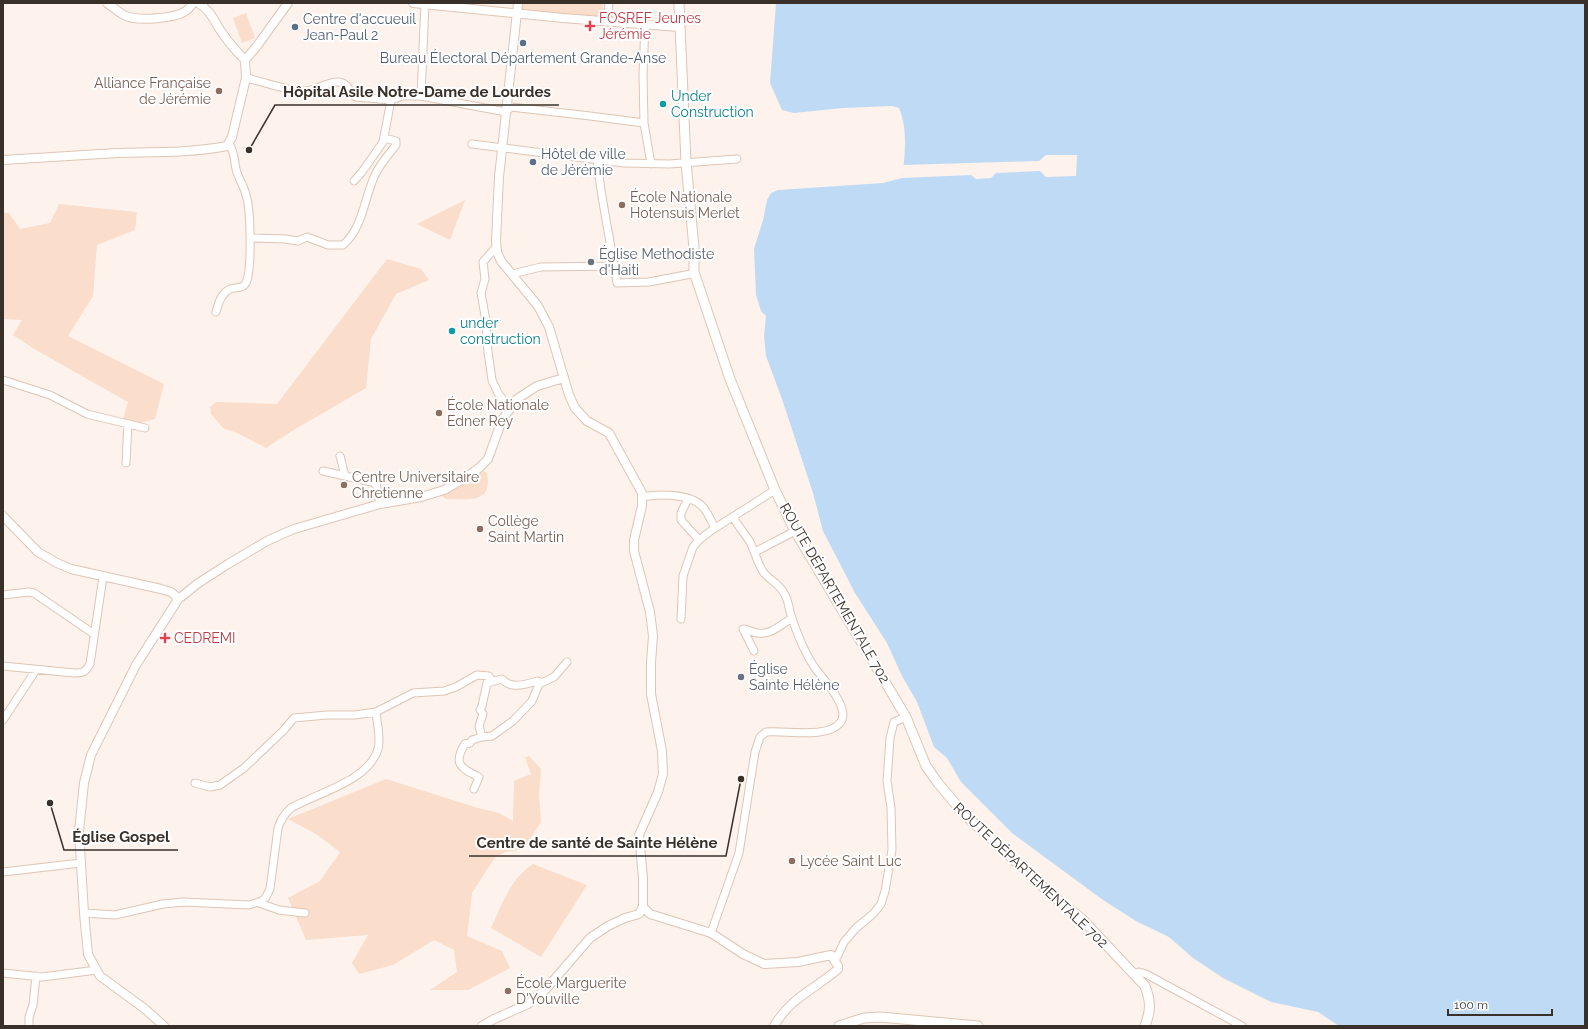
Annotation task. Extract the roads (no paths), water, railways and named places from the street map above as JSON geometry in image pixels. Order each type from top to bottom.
[{"type":"main road","name":"ROUTE DÉPARTEMENTALE 702","points":[[679,3],[686,162],[694,272],[730,379],[775,490],[795,531],[906,717],[926,766],[938,783],[966,815],[1052,896],[1082,919],[1145,986],[1149,998],[1150,1011],[1145,1026]]},
{"type":"main road","points":[[839,1026],[864,1018],[880,1017],[978,1026]]},
{"type":"street","points":[[108,3],[126,16],[137,19],[149,19],[179,14],[186,11],[192,3]]},
{"type":"street","points":[[3,160],[216,148],[227,146],[232,136],[246,78],[245,60],[221,32],[214,18],[206,7],[198,3]]},
{"type":"street","points":[[245,60],[288,3]]},
{"type":"street","points":[[413,3],[517,14],[679,27]]},
{"type":"street","points":[[482,1026],[528,1004],[546,989],[590,938],[608,926],[625,918],[639,914],[643,907],[643,878],[639,835],[658,792],[663,774],[662,751],[651,694],[653,636],[651,618],[634,551],[634,540],[642,506],[642,493],[609,433],[587,421],[575,408],[569,395],[549,327],[538,306],[502,261],[496,247],[502,148],[518,3]]},
{"type":"street","points":[[607,21],[609,3]]},
{"type":"street","points":[[421,96],[425,4]]},
{"type":"street","points":[[646,24],[643,74],[644,123],[650,164]]},
{"type":"street","points":[[246,78],[304,91],[338,82],[348,86],[353,96],[356,97],[391,100],[403,96],[421,96],[506,112],[511,108],[644,123]]},
{"type":"street","points":[[354,181],[383,142],[391,100]]},
{"type":"street","points":[[250,238],[286,239],[298,241],[307,237],[328,245],[343,245],[350,240],[362,214],[376,172],[396,145],[396,141],[384,138]]},
{"type":"street","points":[[216,312],[221,297],[228,290],[242,287],[246,283],[248,271],[250,212],[247,195],[236,170],[233,150],[229,144]]},
{"type":"street","points":[[472,144],[624,163],[669,164],[737,159]]},
{"type":"street","points":[[597,160],[617,283],[649,282],[691,274],[694,272]]},
{"type":"street","points":[[496,247],[483,262],[485,279],[481,293],[486,321],[492,380],[498,393],[505,402],[513,403]]},
{"type":"street","points":[[512,274],[541,267],[615,266]]},
{"type":"street","points":[[164,1026],[145,1009],[100,976],[88,954],[84,914],[79,832],[80,807],[84,783],[91,755],[136,665],[179,598],[197,584],[274,538],[294,529],[380,504],[421,497],[444,490],[479,468],[488,459],[502,420],[513,403],[522,394],[537,386],[564,378]]},
{"type":"street","points":[[3,380],[50,394],[87,414],[145,428]]},
{"type":"street","points":[[126,463],[128,424]]},
{"type":"street","points":[[340,456],[345,476]]},
{"type":"street","points":[[323,471],[376,483],[380,504]]},
{"type":"street","points":[[681,619],[683,576],[692,547],[715,528],[775,490]]},
{"type":"street","points":[[642,497],[659,495],[677,496],[694,500],[703,507],[715,528]]},
{"type":"street","points":[[688,499],[681,513],[681,520],[699,540]]},
{"type":"street","points":[[3,516],[46,558],[72,569],[171,592],[179,598]]},
{"type":"street","points":[[711,933],[739,853],[754,758],[760,737],[766,732],[818,732],[829,730],[835,728],[843,719],[840,703],[830,686],[809,659],[792,618],[785,594],[778,585],[764,573],[755,552],[733,517]]},
{"type":"street","points":[[755,552],[795,531]]},
{"type":"street","points":[[3,666],[82,673],[87,670],[90,664],[103,577]]},
{"type":"street","points":[[3,595],[28,592],[34,593],[94,634]]},
{"type":"street","points":[[754,651],[743,629],[758,633],[768,632],[792,618]]},
{"type":"street","points":[[474,789],[479,777],[463,770],[460,766],[460,755],[465,744],[470,744],[472,740],[482,737],[492,736],[512,721],[532,702],[539,684],[554,677],[567,662]]},
{"type":"street","points":[[3,720],[36,670]]},
{"type":"street","points":[[195,783],[210,787],[220,785],[244,768],[283,731],[294,718],[327,715],[355,716],[376,712],[389,707],[413,693],[444,691],[456,687],[477,675],[489,676],[492,681]]},
{"type":"street","points":[[482,737],[479,726],[483,714],[480,710],[487,683],[502,679],[504,682],[512,685],[527,685],[538,681],[541,684]]},
{"type":"street","points":[[259,903],[266,897],[270,889],[278,828],[285,813],[291,808],[350,780],[368,766],[378,749],[379,740],[376,712]]},
{"type":"street","points":[[643,907],[650,914],[711,933],[743,954],[764,964],[798,962],[831,955],[837,957],[844,942],[856,928],[873,914],[881,904],[885,891],[892,850],[891,808],[887,781],[890,738],[894,722],[906,717]]},
{"type":"street","points":[[3,872],[81,863]]},
{"type":"street","points":[[84,914],[115,915],[163,904],[184,902],[241,905],[259,903],[279,910],[305,913]]},
{"type":"street","points":[[774,1026],[781,1014],[793,1002],[838,969],[838,966],[831,955]]},
{"type":"street","points":[[3,973],[42,977],[96,970]]},
{"type":"street","points":[[1133,974],[1140,972],[1146,974],[1242,1026]]},
{"type":"street","points":[[29,1026],[29,1017],[33,1005],[36,976]]},
{"type":"water","points":[[776,3],[1585,3],[1585,1026],[1339,1026],[1318,1012],[1271,1002],[1223,978],[1193,958],[1169,937],[1136,921],[1103,900],[1012,833],[961,782],[947,758],[934,747],[917,702],[902,676],[887,643],[855,593],[823,531],[813,493],[766,356],[764,336],[766,316],[761,311],[756,295],[754,249],[763,220],[767,200],[771,193],[778,190],[883,183],[902,178],[905,134],[902,116],[899,108],[892,106],[843,108],[794,113],[782,110],[770,83]]},
{"type":"place","name":"FOSREF Jeunes Jérémie","points":[[590,26]]},
{"type":"place","name":"Centre d'accueuil Jean-Paul 2","points":[[295,27]]},
{"type":"place","name":"Bureau Électoral Département Grande-Anse","points":[[523,43]]},
{"type":"place","name":"Alliance Française de Jérémie","points":[[219,91]]},
{"type":"place","name":"Under Construction","points":[[663,104]]},
{"type":"place","name":"Hôpital Asile Notre-Dame de Lourdes","points":[[249,150]]},
{"type":"place","name":"Hôtel de ville de Jérémie","points":[[533,162]]},
{"type":"place","name":"École Nationale Hotensuis Merlet","points":[[622,205]]},
{"type":"place","name":"Église Methodiste d'Haiti","points":[[591,262]]},
{"type":"place","name":"under construction","points":[[452,331]]},
{"type":"place","name":"École Nationale Edner Rey","points":[[439,413]]},
{"type":"place","name":"Centre Universitaire Chretienne","points":[[344,485]]},
{"type":"place","name":"Collège Saint Martin","points":[[480,529]]},
{"type":"place","name":"CEDREMI","points":[[165,638]]},
{"type":"place","name":"Église Sainte Hélène","points":[[741,677]]},
{"type":"place","name":"Centre de santé de Sainte Hélène","points":[[741,779]]},
{"type":"place","name":"Église Gospel","points":[[50,803]]},
{"type":"place","name":"Lycée Saint Luc","points":[[792,861]]},
{"type":"place","name":"École Marguerite D'Youville","points":[[508,991]]}]
